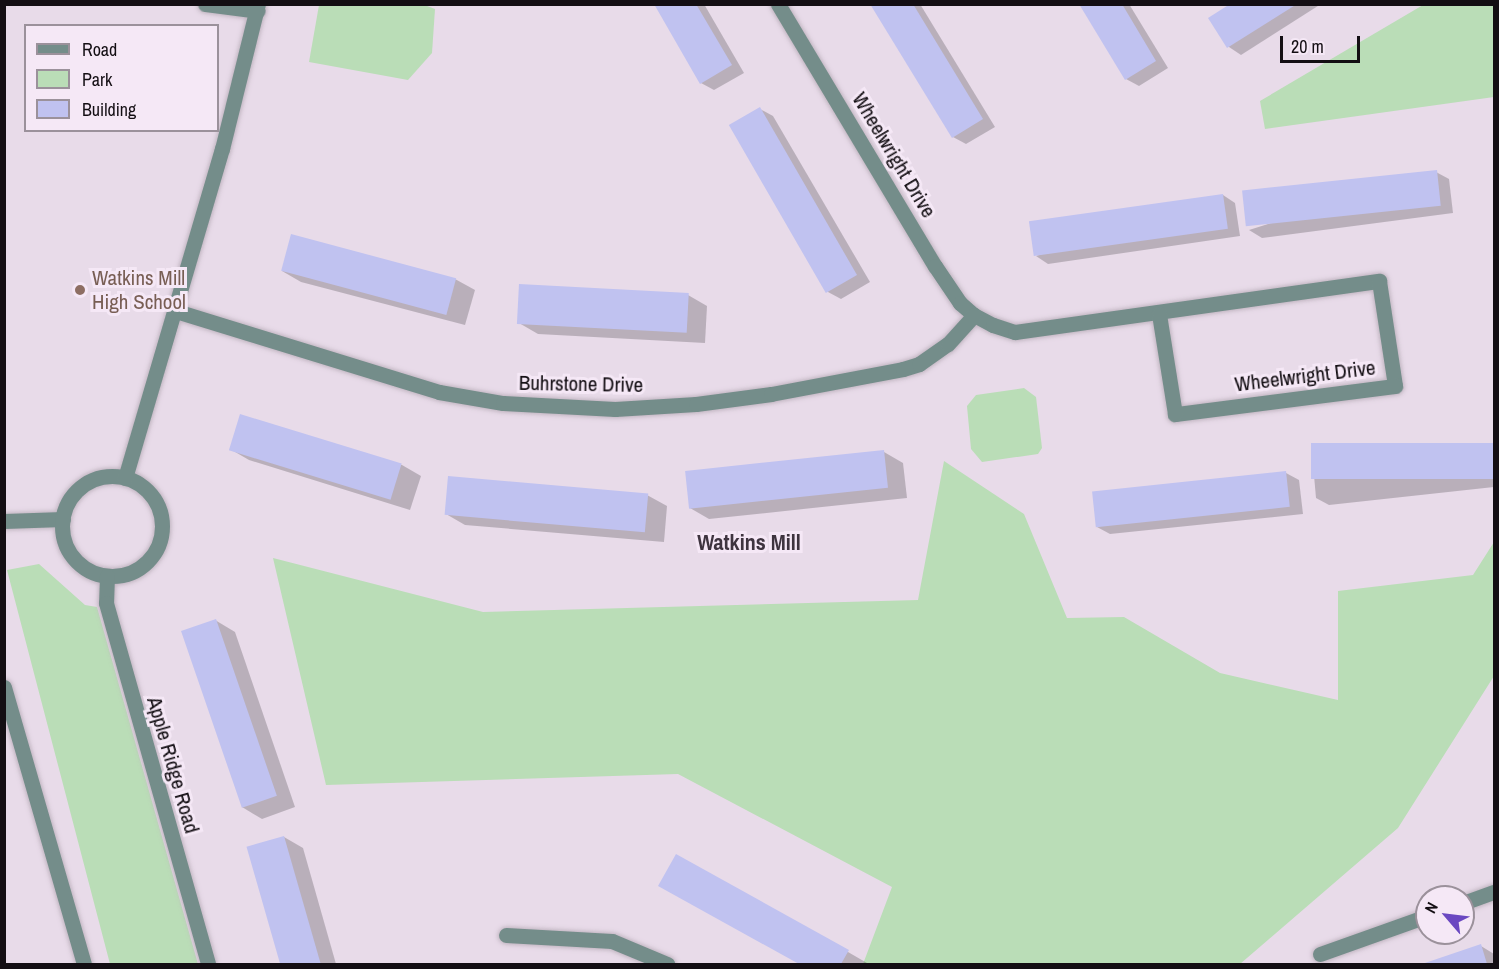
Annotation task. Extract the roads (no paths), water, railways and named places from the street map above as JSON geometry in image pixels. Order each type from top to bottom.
[{"type":"street","points":[[125,478],[222,149],[258,8],[206,4]]},
{"type":"street","name":"Wheelwright Drive","points":[[778,4],[935,266],[960,303],[975,315],[993,325],[1015,332],[1159,314],[1379,281],[1395,386],[1175,414],[1159,314]]},
{"type":"street","name":"Buhrstone Drive","points":[[176,311],[438,392],[504,403],[615,409],[696,404],[903,369],[919,364],[948,344],[975,315]]},
{"type":"street","points":[[105,477],[125,478],[148,492],[156,502],[162,527],[159,543],[147,562],[127,574],[107,576],[87,570],[69,551],[63,535],[63,519],[66,508],[76,492],[87,484],[105,477]]},
{"type":"street","points":[[4,521],[63,519]]},
{"type":"street","name":"Apple Ridge Road","points":[[107,576],[106,603],[208,964]]},
{"type":"street","points":[[4,687],[84,964]]},
{"type":"street","points":[[1475,899],[1494,892]]},
{"type":"street","points":[[1320,954],[1415,920]]},
{"type":"street","points":[[506,935],[612,941],[667,964]]},
{"type":"place","name":"Watkins Mill High School","points":[[80,290]]},
{"type":"district","name":"Watkins Mill","points":[[749,543]]}]
